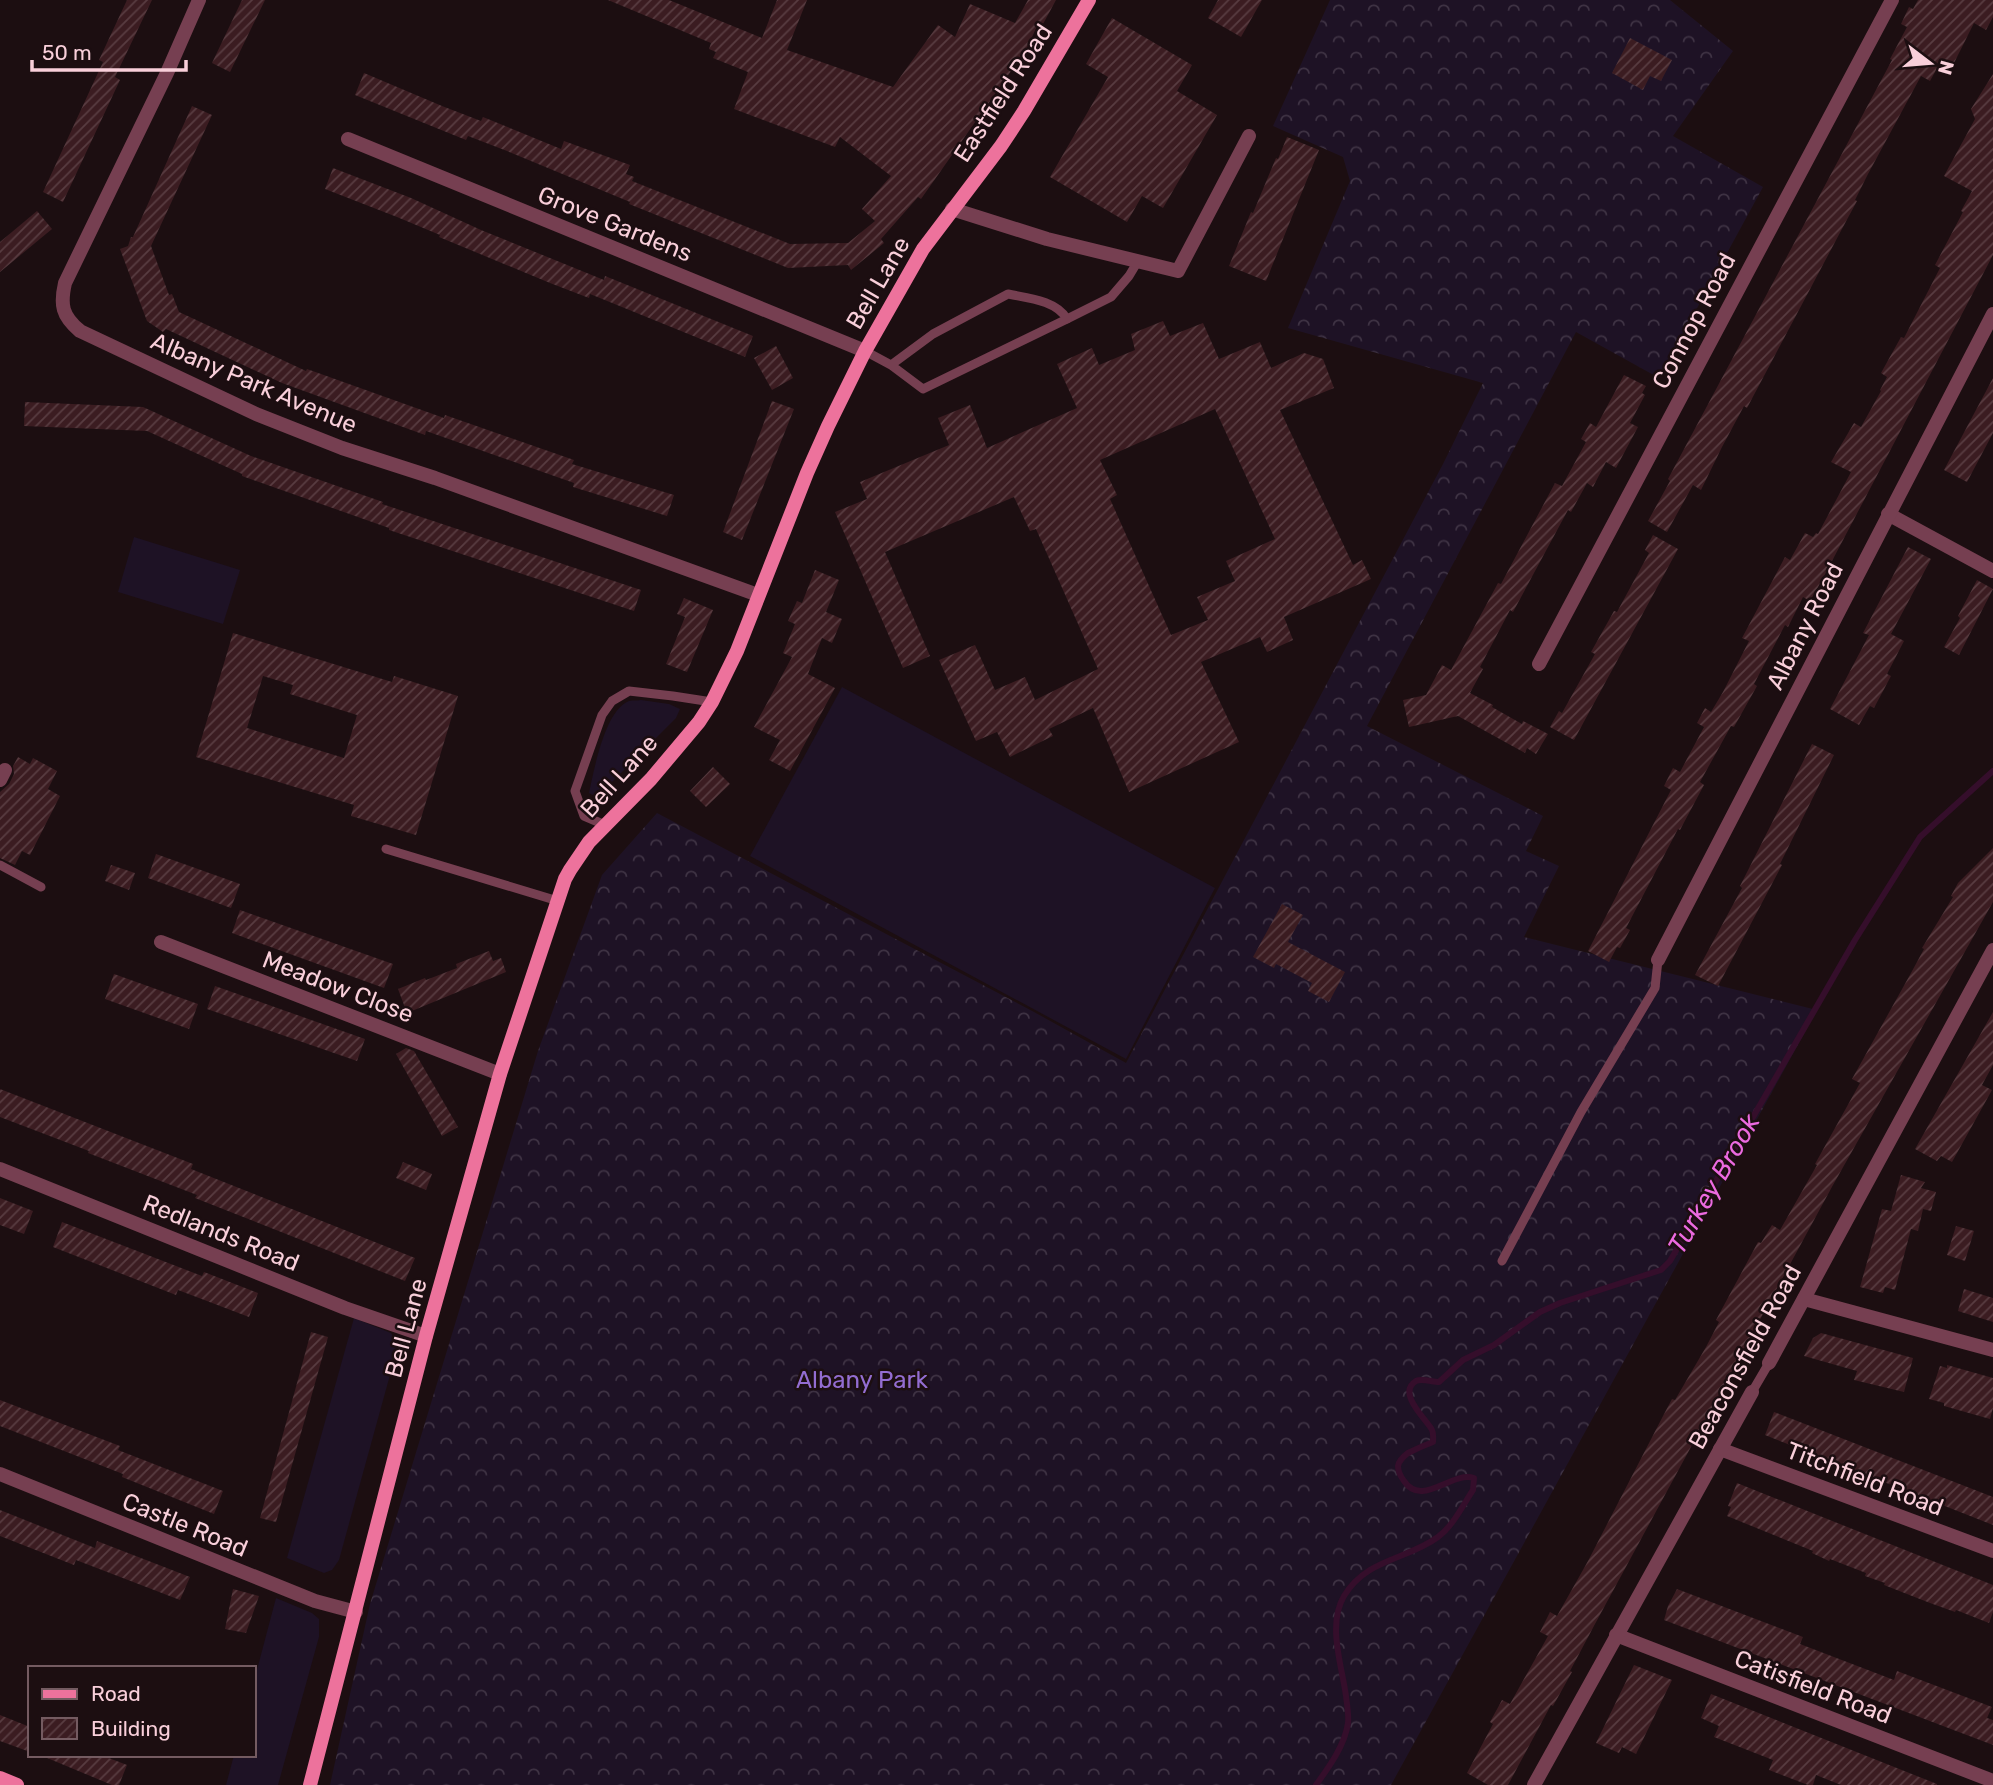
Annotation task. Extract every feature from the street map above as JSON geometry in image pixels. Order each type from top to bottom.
[{"type":"street","name":"Albany Park Avenue","points":[[199,0],[167,73],[65,283],[63,308],[69,321],[80,331],[256,414],[342,448],[435,478],[758,595]]},
{"type":"street","name":"Eastfield Road","points":[[952,209],[1001,146],[1024,111],[1089,0]]},
{"type":"street","name":"Connop Road","points":[[1539,664],[1892,0]]},
{"type":"street","points":[[952,209],[1047,239],[1178,271],[1249,136]]},
{"type":"street","name":"Grove Gardens","points":[[348,139],[866,351]]},
{"type":"street","name":"Bell Lane","points":[[310,1785],[426,1336],[500,1074],[570,870],[589,842],[651,779],[699,722],[725,680],[828,426],[923,249],[952,209]]},
{"type":"street","name":"Albany Road","points":[[1658,960],[1993,314]]},
{"type":"street","points":[[1888,514],[1993,572]]},
{"type":"street","name":"Meadow Close","points":[[161,942],[500,1074]]},
{"type":"street","name":"Beaconsfield Road","points":[[1769,1363],[1993,950]]},
{"type":"street","name":"Redlands Road","points":[[0,1169],[345,1308],[426,1336]]},
{"type":"street","points":[[1804,1300],[1993,1350]]},
{"type":"street","name":"Beaconsfield Road","points":[[1534,1785],[1752,1392]]},
{"type":"street","name":"Titchfield Road","points":[[1720,1449],[1993,1551]]},
{"type":"street","name":"Castle Road","points":[[0,1474],[315,1601],[356,1612]]},
{"type":"street","name":"Catisfield Road","points":[[1616,1635],[1993,1781]]},
{"type":"street","points":[[0,1778],[17,1785]]},
{"type":"lane","points":[[866,351],[891,365],[923,389],[1111,297],[1138,261]]},
{"type":"lane","points":[[891,365],[933,334],[1008,294],[1045,303],[1062,311],[1067,319]]},
{"type":"lane","points":[[605,825],[584,816],[575,791],[602,715],[612,701],[629,691],[712,702]]},
{"type":"lane","points":[[386,849],[558,901]]},
{"type":"lane","points":[[0,865],[41,887]]},
{"type":"lane","points":[[1502,1261],[1581,1112],[1655,988],[1658,960]]},
{"type":"lane","name":"Beaconsfield Road","points":[[1752,1392],[1769,1363]]},
{"type":"green space","name":"Albany Park","points":[[1330,0],[1670,0],[1733,51],[1673,136],[1763,187],[1659,378],[1576,332],[1367,726],[1543,816],[1526,851],[1559,866],[1524,937],[1817,1010],[1391,1785],[330,1785],[370,1604],[538,1051],[602,875],[657,813],[1126,1063],[1443,464],[1483,383],[1288,328],[1350,181],[1343,157],[1273,126]]},
{"type":"green space","points":[[134,537],[240,570],[223,624],[118,592]]},
{"type":"green space","points":[[842,687],[1215,888],[1126,1059],[750,856]]},
{"type":"green space","points":[[629,701],[669,704],[680,709],[676,718],[598,798],[589,793],[607,728],[621,707]]},
{"type":"green space","points":[[354,1318],[391,1333],[398,1346],[339,1560],[332,1570],[324,1573],[287,1558]]},
{"type":"green space","points":[[276,1598],[312,1613],[319,1619],[319,1637],[278,1785],[226,1785],[233,1757],[256,1757],[256,1673]]},
{"type":"building","points":[[127,0],[152,0],[115,77],[120,80],[63,202],[43,192],[103,62],[99,60]]},
{"type":"building","points":[[242,0],[265,0],[230,72],[212,63]]},
{"type":"building","points":[[608,0],[669,0],[762,38],[777,0],[807,0],[787,50],[893,87],[938,25],[955,37],[970,4],[1015,23],[1028,0],[1056,0],[1043,24],[1039,22],[1026,50],[921,199],[918,197],[881,239],[884,243],[851,270],[848,265],[788,268],[507,151],[468,136],[466,140],[355,95],[364,73],[442,106],[481,121],[483,117],[561,149],[564,141],[630,165],[626,174],[634,177],[632,181],[790,244],[848,243],[875,221],[862,209],[891,176],[840,137],[835,147],[734,109],[748,72],[713,58],[716,52],[709,49],[711,43]]},
{"type":"building","points":[[1218,0],[1262,0],[1241,37],[1208,18]]},
{"type":"building","points":[[1918,0],[1993,0],[1993,17],[1986,30],[1974,23],[1951,69],[1940,63],[1930,81],[1921,76],[1747,408],[1744,406],[1701,490],[1693,485],[1667,532],[1648,521],[1892,60],[1890,59],[1907,27],[1901,24],[1909,7],[1913,9]]},
{"type":"building","points":[[1112,18],[1192,65],[1177,91],[1217,115],[1163,208],[1142,196],[1127,222],[1050,177],[1108,77],[1086,64]]},
{"type":"building","points":[[1630,38],[1672,60],[1661,81],[1650,76],[1643,90],[1612,73]]},
{"type":"building","points":[[1993,74],[1993,255],[1822,580],[1810,601],[1803,597],[1788,627],[1785,625],[1754,684],[1757,686],[1700,782],[1704,785],[1626,928],[1630,930],[1609,962],[1588,951],[1671,790],[1664,786],[1673,768],[1680,772],[1704,727],[1697,723],[1705,708],[1711,712],[1723,692],[1749,641],[1742,638],[1785,557],[1790,560],[1805,533],[1813,537],[1818,534],[1851,472],[1831,462],[1854,423],[1861,427],[1887,377],[1881,373],[1901,337],[1904,338],[1940,268],[1935,265],[1972,191],[1944,176],[1975,119],[1971,109]]},
{"type":"building","points":[[192,106],[212,115],[151,246],[169,295],[172,294],[179,312],[306,371],[307,369],[444,418],[445,415],[574,460],[572,464],[674,495],[667,516],[573,487],[574,483],[426,431],[425,435],[282,383],[166,329],[163,332],[147,321],[120,249],[128,246],[133,237]]},
{"type":"building","points":[[1287,137],[1319,150],[1266,281],[1229,266]]},
{"type":"building","points":[[333,168],[604,280],[605,276],[753,336],[745,357],[590,294],[589,298],[550,283],[325,189]]},
{"type":"building","points":[[37,211],[52,229],[0,272],[0,242]]},
{"type":"building","points":[[1163,321],[1170,336],[1203,323],[1219,359],[1260,342],[1271,368],[1304,353],[1323,359],[1334,388],[1280,410],[1353,565],[1362,560],[1371,579],[1284,617],[1293,640],[1267,652],[1260,637],[1201,662],[1239,742],[1129,792],[1093,708],[1049,729],[1053,736],[1010,757],[997,732],[976,741],[939,660],[975,645],[995,690],[1025,677],[1035,700],[1098,669],[1036,529],[1030,531],[1014,497],[885,552],[930,656],[903,668],[835,512],[867,499],[860,482],[949,445],[938,418],[970,405],[987,448],[1077,408],[1057,364],[1092,348],[1099,365],[1135,350],[1131,334]],"holes":[[[1215,409],[1275,539],[1226,561],[1235,581],[1197,597],[1208,620],[1171,635],[1110,499],[1117,495],[1100,460]]]},
{"type":"building","points":[[776,346],[793,378],[772,390],[754,358]]},
{"type":"building","points":[[1624,375],[1646,386],[1642,393],[1645,395],[1630,423],[1638,427],[1616,468],[1606,462],[1593,487],[1587,483],[1571,512],[1568,510],[1513,612],[1510,610],[1480,667],[1483,669],[1470,693],[1522,724],[1523,721],[1548,734],[1536,754],[1527,748],[1525,753],[1458,716],[1409,727],[1403,700],[1426,695],[1442,665],[1451,670],[1555,483],[1562,486],[1586,442],[1581,439],[1590,423],[1596,427]]},
{"type":"building","points":[[1993,378],[1993,433],[1967,482],[1944,470]]},
{"type":"building","points":[[772,401],[794,409],[742,540],[723,532]]},
{"type":"building","points":[[25,402],[143,407],[251,456],[383,502],[382,504],[641,590],[634,611],[389,530],[242,476],[147,431],[24,426]]},
{"type":"building","points":[[1653,535],[1678,549],[1574,740],[1550,727],[1559,711],[1562,713],[1595,654],[1591,652],[1614,611],[1617,612],[1649,553],[1645,550]]},
{"type":"building","points":[[1908,547],[1931,559],[1891,634],[1904,641],[1887,674],[1891,676],[1874,708],[1870,706],[1859,725],[1830,709],[1869,635],[1863,633]]},
{"type":"building","points":[[815,570],[839,580],[826,612],[842,619],[832,643],[822,638],[808,674],[835,688],[790,771],[769,760],[780,740],[754,727],[792,657],[783,653],[795,624],[788,621],[797,601],[802,603]]},
{"type":"building","points":[[1977,580],[1993,589],[1959,655],[1944,647]]},
{"type":"building","points":[[684,598],[713,610],[687,672],[666,664],[685,617],[677,614]]},
{"type":"building","points":[[233,633],[392,682],[394,676],[458,696],[416,835],[351,816],[354,805],[196,757]],"holes":[[[263,676],[293,685],[290,694],[357,715],[344,758],[247,728]]]},
{"type":"building","points":[[1812,744],[1834,755],[1780,864],[1782,865],[1718,986],[1695,975],[1742,888],[1740,886]]},
{"type":"building","points":[[18,757],[30,764],[33,758],[57,771],[48,789],[60,796],[30,855],[22,851],[15,865],[0,858],[0,792],[9,784]]},
{"type":"building","points":[[713,767],[730,784],[706,807],[690,791]]},
{"type":"building","points":[[1993,848],[1993,902],[1833,1185],[1595,1624],[1570,1671],[1572,1672],[1508,1785],[1488,1785],[1467,1773],[1493,1724],[1490,1722],[1502,1700],[1510,1704],[1548,1636],[1540,1632],[1550,1612],[1557,1616],[1588,1561],[1672,1399],[1675,1400],[1706,1347],[1719,1322],[1716,1320],[1758,1242],[1761,1243],[1772,1225],[1780,1230],[1817,1165],[1815,1164],[1860,1083],[1852,1079],[1924,949],[1922,948],[1953,897],[1951,896],[1958,883]]},
{"type":"building","points":[[156,854],[240,884],[231,908],[148,878]]},
{"type":"building","points":[[111,865],[135,873],[129,890],[105,881]]},
{"type":"building","points":[[1282,904],[1303,915],[1288,942],[1345,972],[1329,1002],[1308,991],[1312,983],[1276,964],[1274,968],[1253,957]]},
{"type":"building","points":[[240,910],[393,964],[384,988],[232,933]]},
{"type":"building","points":[[489,951],[493,961],[501,958],[506,972],[407,1013],[398,989],[457,968],[456,964]]},
{"type":"building","points":[[114,974],[198,1004],[189,1029],[105,999]]},
{"type":"building","points":[[215,986],[365,1039],[357,1061],[207,1009]]},
{"type":"building","points":[[1993,1012],[1993,1065],[1982,1085],[1992,1090],[1952,1162],[1941,1156],[1937,1161],[1915,1149]]},
{"type":"building","points":[[406,1048],[414,1051],[458,1127],[442,1136],[396,1054]]},
{"type":"building","points":[[0,1089],[193,1164],[191,1169],[415,1258],[405,1281],[0,1117]]},
{"type":"building","points":[[403,1162],[432,1174],[426,1190],[396,1178]]},
{"type":"building","points":[[1901,1175],[1925,1182],[1921,1188],[1936,1192],[1931,1211],[1923,1209],[1918,1231],[1911,1229],[1895,1290],[1885,1287],[1883,1293],[1860,1287],[1882,1209],[1891,1211]]},
{"type":"building","points":[[0,1198],[33,1211],[24,1234],[0,1225]]},
{"type":"building","points":[[62,1222],[202,1276],[204,1272],[258,1293],[249,1317],[178,1290],[176,1295],[53,1247]]},
{"type":"building","points":[[1956,1226],[1974,1231],[1965,1261],[1947,1255]]},
{"type":"building","points":[[1964,1289],[1993,1298],[1993,1322],[1958,1311]]},
{"type":"building","points":[[311,1332],[328,1337],[276,1522],[260,1518]]},
{"type":"building","points":[[1821,1333],[1913,1358],[1904,1392],[1854,1380],[1857,1371],[1804,1356],[1813,1338]]},
{"type":"building","points":[[1947,1365],[1993,1378],[1993,1408],[1990,1419],[1929,1399],[1940,1366],[1947,1368]]},
{"type":"building","points":[[0,1400],[120,1446],[118,1450],[223,1491],[214,1514],[122,1477],[123,1474],[0,1426]]},
{"type":"building","points":[[1774,1412],[1993,1497],[1993,1525],[1765,1435]]},
{"type":"building","points":[[1737,1483],[1993,1585],[1993,1612],[1989,1623],[1884,1585],[1885,1583],[1865,1576],[1866,1573],[1830,1559],[1829,1561],[1812,1553],[1813,1551],[1727,1516]]},
{"type":"building","points":[[0,1510],[95,1548],[97,1541],[190,1577],[180,1600],[76,1560],[74,1565],[0,1536]]},
{"type":"building","points":[[233,1589],[259,1596],[246,1633],[225,1629]]},
{"type":"building","points":[[1677,1589],[1803,1637],[1800,1644],[1894,1680],[1897,1671],[1992,1707],[1987,1718],[1993,1720],[1993,1745],[1664,1620]]},
{"type":"building","points":[[1634,1665],[1672,1680],[1636,1754],[1622,1747],[1619,1753],[1596,1743]]},
{"type":"building","points":[[1711,1694],[1937,1785],[1841,1785],[1816,1775],[1813,1785],[1808,1785],[1769,1770],[1773,1760],[1714,1737],[1719,1726],[1701,1718]]},
{"type":"building","points":[[0,1715],[28,1726],[28,1751],[0,1741]]},
{"type":"building","points":[[45,1757],[106,1757],[127,1765],[119,1785],[112,1785]]},
{"type":"waterway","name":"Turkey Brook","points":[[1316,1785],[1340,1748],[1348,1723],[1336,1632],[1339,1607],[1344,1596],[1364,1574],[1438,1537],[1453,1521],[1473,1490],[1474,1478],[1456,1479],[1419,1491],[1411,1488],[1402,1478],[1398,1466],[1402,1458],[1433,1442],[1432,1430],[1411,1399],[1411,1386],[1418,1380],[1439,1382],[1463,1360],[1494,1345],[1540,1312],[1661,1270],[1670,1261],[1855,940],[1920,837],[1993,771]]}]
